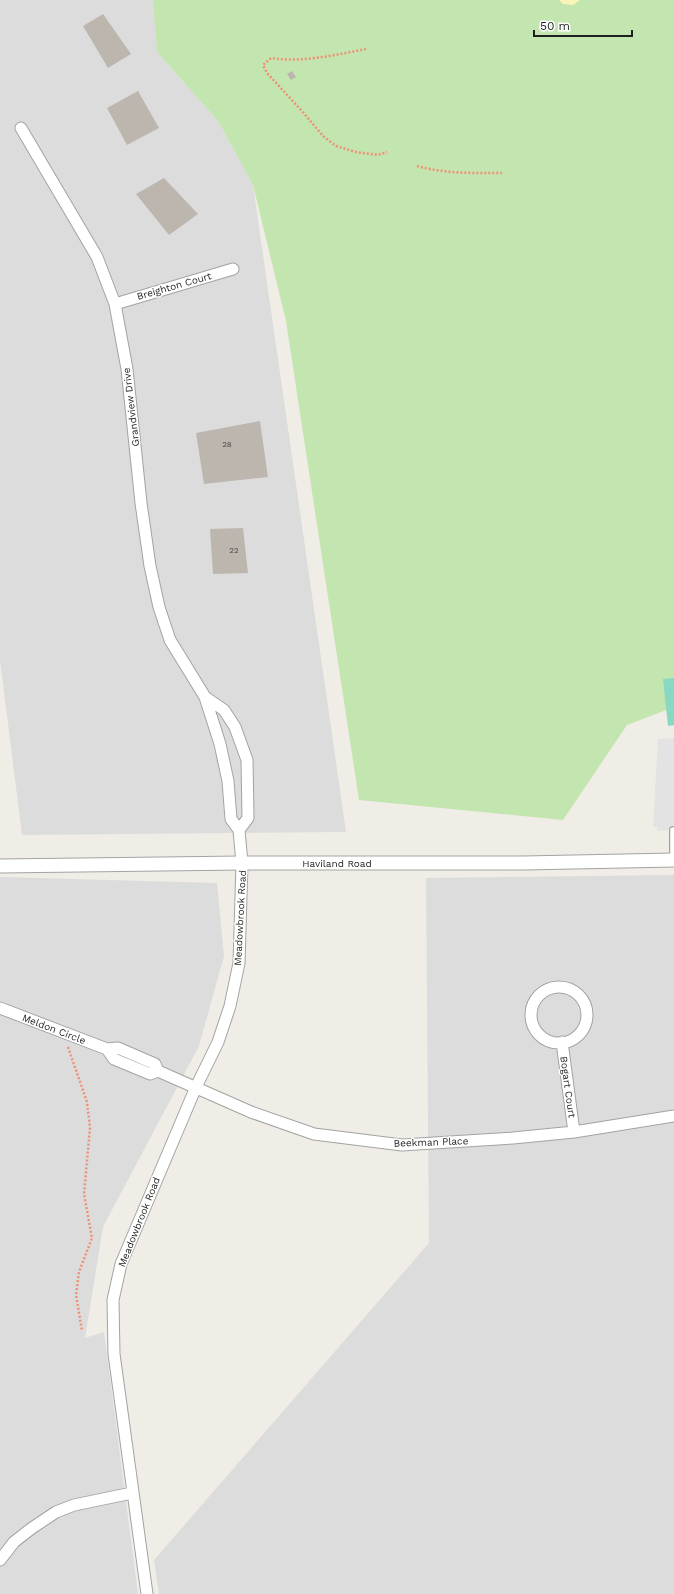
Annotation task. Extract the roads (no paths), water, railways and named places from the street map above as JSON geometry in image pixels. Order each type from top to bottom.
[{"type":"street","name":"Grandview Drive","points":[[21,128],[97,257],[115,304],[127,369],[141,503],[150,566],[159,606],[170,640],[205,698],[220,744],[228,782],[231,819],[239,830],[248,818],[247,760],[235,727],[224,710],[205,698]]},
{"type":"street","name":"Breighton Court","points":[[115,304],[233,269]]},
{"type":"street","name":"Meadowbrook Road","points":[[147,1594],[114,1354],[112,1300],[121,1264],[196,1087],[218,1042],[230,1006],[239,963],[242,863],[239,830]]},
{"type":"street","name":"Haviland Road","points":[[0,866],[242,863],[524,863],[674,860]]},
{"type":"street","name":"Bogart Court","points":[[556,987],[567,988],[577,993],[584,1002],[587,1012],[586,1023],[580,1033],[572,1039],[562,1042],[551,1041],[541,1036],[534,1028],[531,1017],[532,1006],[537,997],[546,990],[556,987]]},
{"type":"street","name":"Meldon Circle","points":[[1,1011],[107,1049],[114,1059],[150,1074],[158,1071],[196,1087]]},
{"type":"street","name":"Bogart Court","points":[[562,1042],[574,1132]]},
{"type":"street","name":"Beekman Place","points":[[196,1087],[250,1112],[314,1134],[402,1145],[513,1138],[574,1132],[674,1116]]},
{"type":"street","points":[[0,1560],[14,1542],[56,1512],[74,1505],[132,1493]]},
{"type":"lane","points":[[673,830],[674,860]]}]
